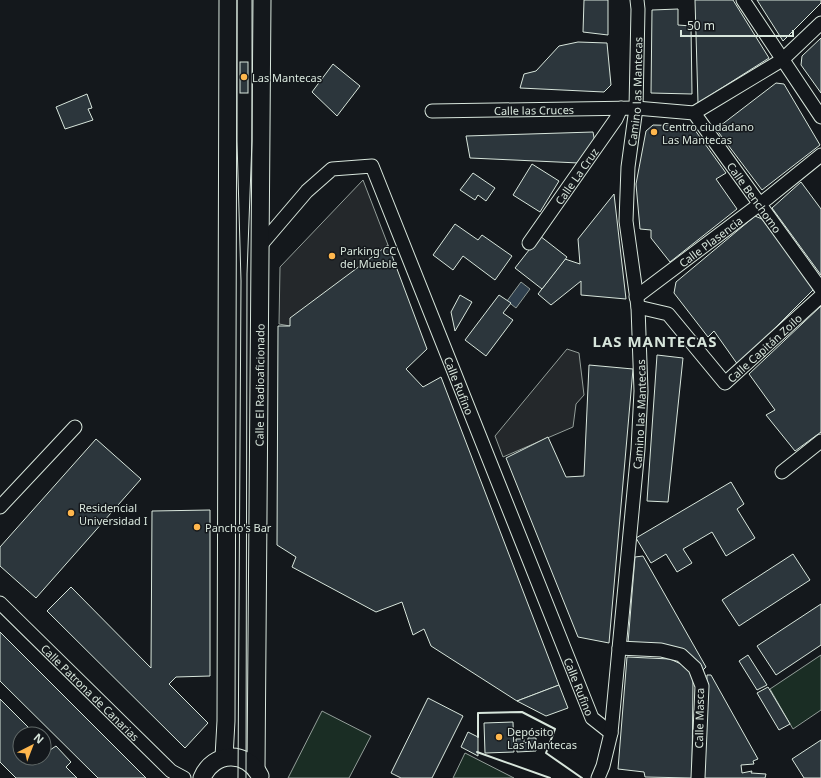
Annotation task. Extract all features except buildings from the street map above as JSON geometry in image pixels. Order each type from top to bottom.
[{"type":"street","points":[[224,757],[226,729],[228,0]]},
{"type":"street","name":"Calle El Radioaficionado","points":[[259,774],[262,0]]},
{"type":"street","name":"Camino las Mantecas","points":[[598,778],[603,766],[611,733],[638,449],[641,391],[637,302],[626,221],[628,167],[636,108],[637,0]]},
{"type":"street","points":[[743,0],[821,117]]},
{"type":"street","points":[[636,108],[694,113],[782,60],[821,23]]},
{"type":"street","name":"Calle La Cruz","points":[[529,243],[616,119],[621,108]]},
{"type":"street","name":"Calle las Cruces","points":[[432,111],[636,108]]},
{"type":"street","name":"Calle Benchomo","points":[[694,113],[821,289]]},
{"type":"street","name":"Calle Plasencia","points":[[637,302],[758,203],[821,155]]},
{"type":"street","name":"Calle Rufino","points":[[260,246],[307,191],[332,169],[372,166],[592,718],[611,733]]},
{"type":"street","name":"Calle Capitán Zoilo","points":[[637,302],[668,314],[725,383],[821,296]]},
{"type":"street","points":[[0,507],[75,427]]},
{"type":"street","points":[[782,472],[821,441]]},
{"type":"street","name":"Calle Patrona de Canarias","points":[[0,603],[171,771],[184,778]]},
{"type":"street","name":"Calle Masca","points":[[619,648],[661,650],[681,655],[695,668],[702,686],[698,778]]},
{"type":"street","points":[[202,778],[210,765],[224,757],[243,758],[259,774]]},
{"type":"green space","points":[[821,655],[821,710],[793,729],[770,689]]},
{"type":"green space","points":[[322,711],[371,736],[349,778],[288,778]]},
{"type":"green space","points":[[465,753],[514,778],[453,778]]},
{"type":"shaded area","name":"Parking CC del Mueble","points":[[363,180],[388,245],[290,326],[279,324],[280,267]]},
{"type":"shaded area","points":[[567,349],[579,353],[584,395],[576,404],[573,427],[503,457],[495,436]]},
{"type":"water","points":[[521,282],[530,289],[516,308],[507,301]]},
{"type":"tram line","points":[[237,0],[237,141],[241,281],[238,778]]},
{"type":"tram line","points":[[246,778],[247,274],[252,141],[252,0]]},
{"type":"wall","points":[[478,737],[478,713],[522,712],[555,729],[546,753],[582,778]]},
{"type":"wall","points":[[477,752],[550,778]]},
{"type":"place","name":"Las Mantecas","points":[[244,77]]},
{"type":"place","name":"Centro ciudadano Las Mantecas","points":[[654,132]]},
{"type":"place","name":"Parking CC del Mueble","points":[[332,256]]},
{"type":"place","name":"Residencial Universidad I","points":[[71,513]]},
{"type":"place","name":"Pancho's Bar","points":[[197,527]]},
{"type":"place","name":"Depósito Las Mantecas","points":[[499,737]]},
{"type":"district","name":"LAS MANTECAS","points":[[655,341]]}]
